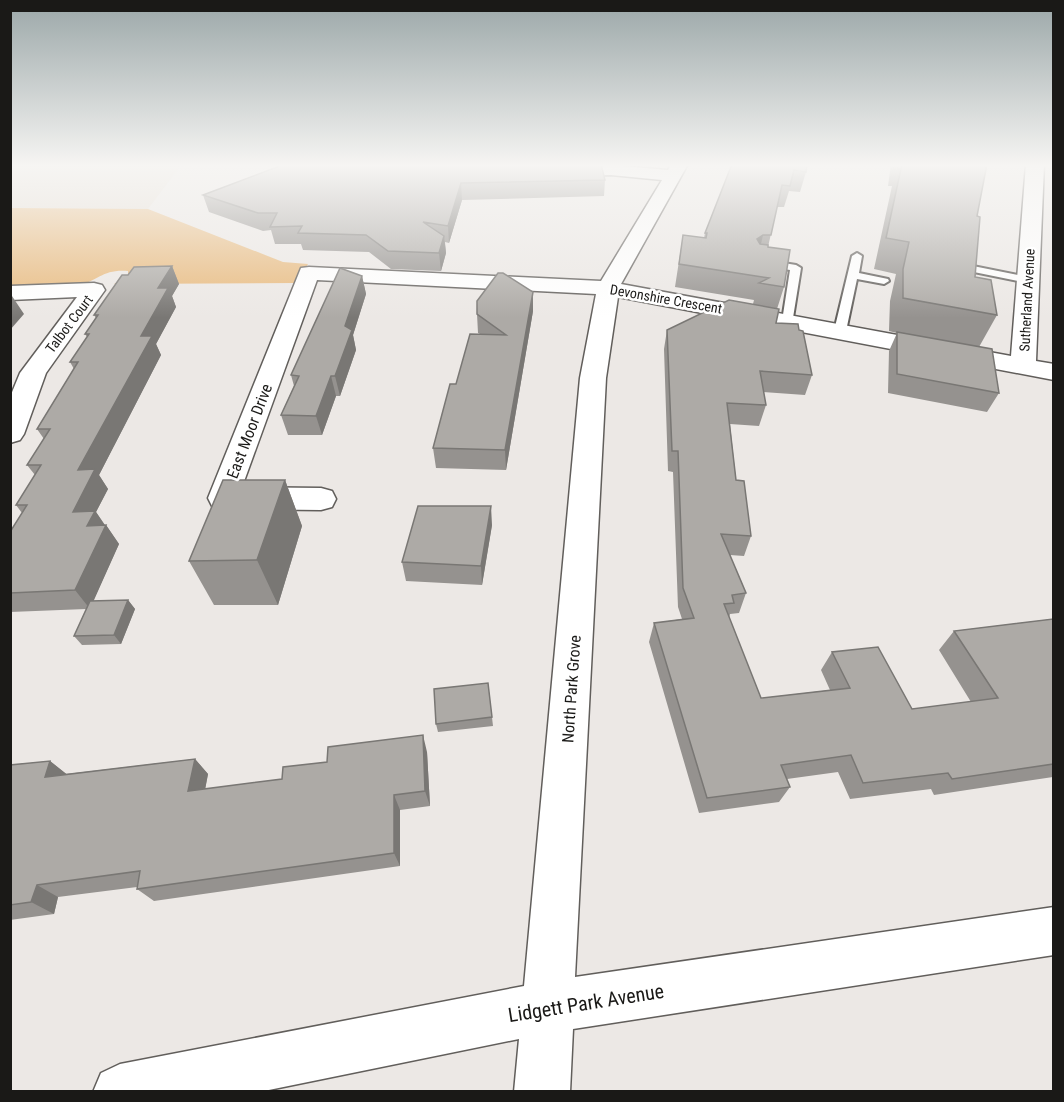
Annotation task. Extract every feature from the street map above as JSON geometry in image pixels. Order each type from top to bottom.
[{"type":"street","points":[[608,288],[650,215]]},
{"type":"street","name":"Sutherland Avenue","points":[[1023,364],[1032,215]]},
{"type":"street","name":"Devonshire Crescent","points":[[309,273],[608,288],[1023,364],[1053,372]]},
{"type":"street","name":"East Moor Drive","points":[[309,273],[223,498],[321,499]]},
{"type":"street","name":"North Park Grove","points":[[542,1092],[550,1007],[592,378],[608,288]]},
{"type":"street","name":"Talbot Court","points":[[10,293],[94,291],[33,373],[10,434]]},
{"type":"street","name":"Lidgett Park Avenue","points":[[120,1092],[550,1007],[1053,931]]},
{"type":"lane","points":[[840,331],[857,256]]},
{"type":"lane","points":[[759,262],[796,268],[788,321]]},
{"type":"lane","points":[[968,268],[1028,280]]},
{"type":"lane","points":[[853,275],[884,281]]},
{"type":"shaded area","points":[[10,215],[164,215],[283,262],[308,264],[296,283],[114,284],[128,276],[128,271],[120,271],[107,273],[71,288],[11,289]]},
{"type":"building","points":[[276,215],[451,215],[448,226],[423,222],[444,236],[439,253],[388,251],[366,235],[298,233],[302,226],[270,227]]},
{"type":"building","points":[[712,215],[775,215],[771,235],[763,235],[757,239],[760,244],[768,245],[768,247],[790,250],[784,287],[759,283],[769,278],[679,264],[683,235],[706,238],[707,233],[705,233]]},
{"type":"building","points":[[891,215],[980,217],[975,277],[991,280],[997,315],[903,298],[903,269],[909,242],[886,238]]},
{"type":"building","points":[[172,266],[158,288],[168,288],[141,336],[152,336],[78,470],[95,469],[73,512],[95,511],[87,526],[106,525],[75,590],[10,593],[10,532],[27,505],[16,505],[41,465],[27,465],[50,429],[37,429],[78,362],[70,362],[89,334],[85,334],[98,315],[94,315],[122,275],[128,275],[134,267]]},
{"type":"building","points":[[340,268],[362,276],[345,326],[352,330],[335,376],[331,376],[316,416],[281,415],[299,376],[291,375]]},
{"type":"building","points":[[498,273],[503,273],[533,292],[505,450],[433,448],[450,384],[456,384],[470,334],[506,335],[477,314],[477,301]]},
{"type":"building","points":[[729,300],[779,309],[776,323],[798,324],[799,330],[803,331],[812,375],[760,371],[766,405],[727,403],[736,480],[744,481],[751,536],[721,534],[746,593],[732,595],[734,603],[724,604],[761,698],[850,688],[832,652],[878,647],[912,709],[998,698],[954,631],[1053,619],[1053,764],[952,779],[948,773],[863,783],[851,755],[781,765],[790,787],[707,798],[654,623],[694,618],[683,588],[678,451],[672,451],[667,330]]},
{"type":"building","points":[[897,332],[992,349],[999,393],[897,374]]},
{"type":"building","points":[[223,480],[285,480],[257,560],[189,561]]},
{"type":"building","points":[[418,506],[491,506],[481,566],[402,562]]},
{"type":"building","points":[[128,600],[114,635],[74,636],[90,601]]},
{"type":"building","points":[[488,683],[492,717],[436,724],[434,689]]},
{"type":"building","points":[[423,735],[425,791],[394,795],[394,853],[137,889],[140,871],[37,885],[31,902],[10,905],[10,765],[50,761],[45,777],[195,759],[188,791],[282,779],[283,767],[327,762],[328,747]]}]
